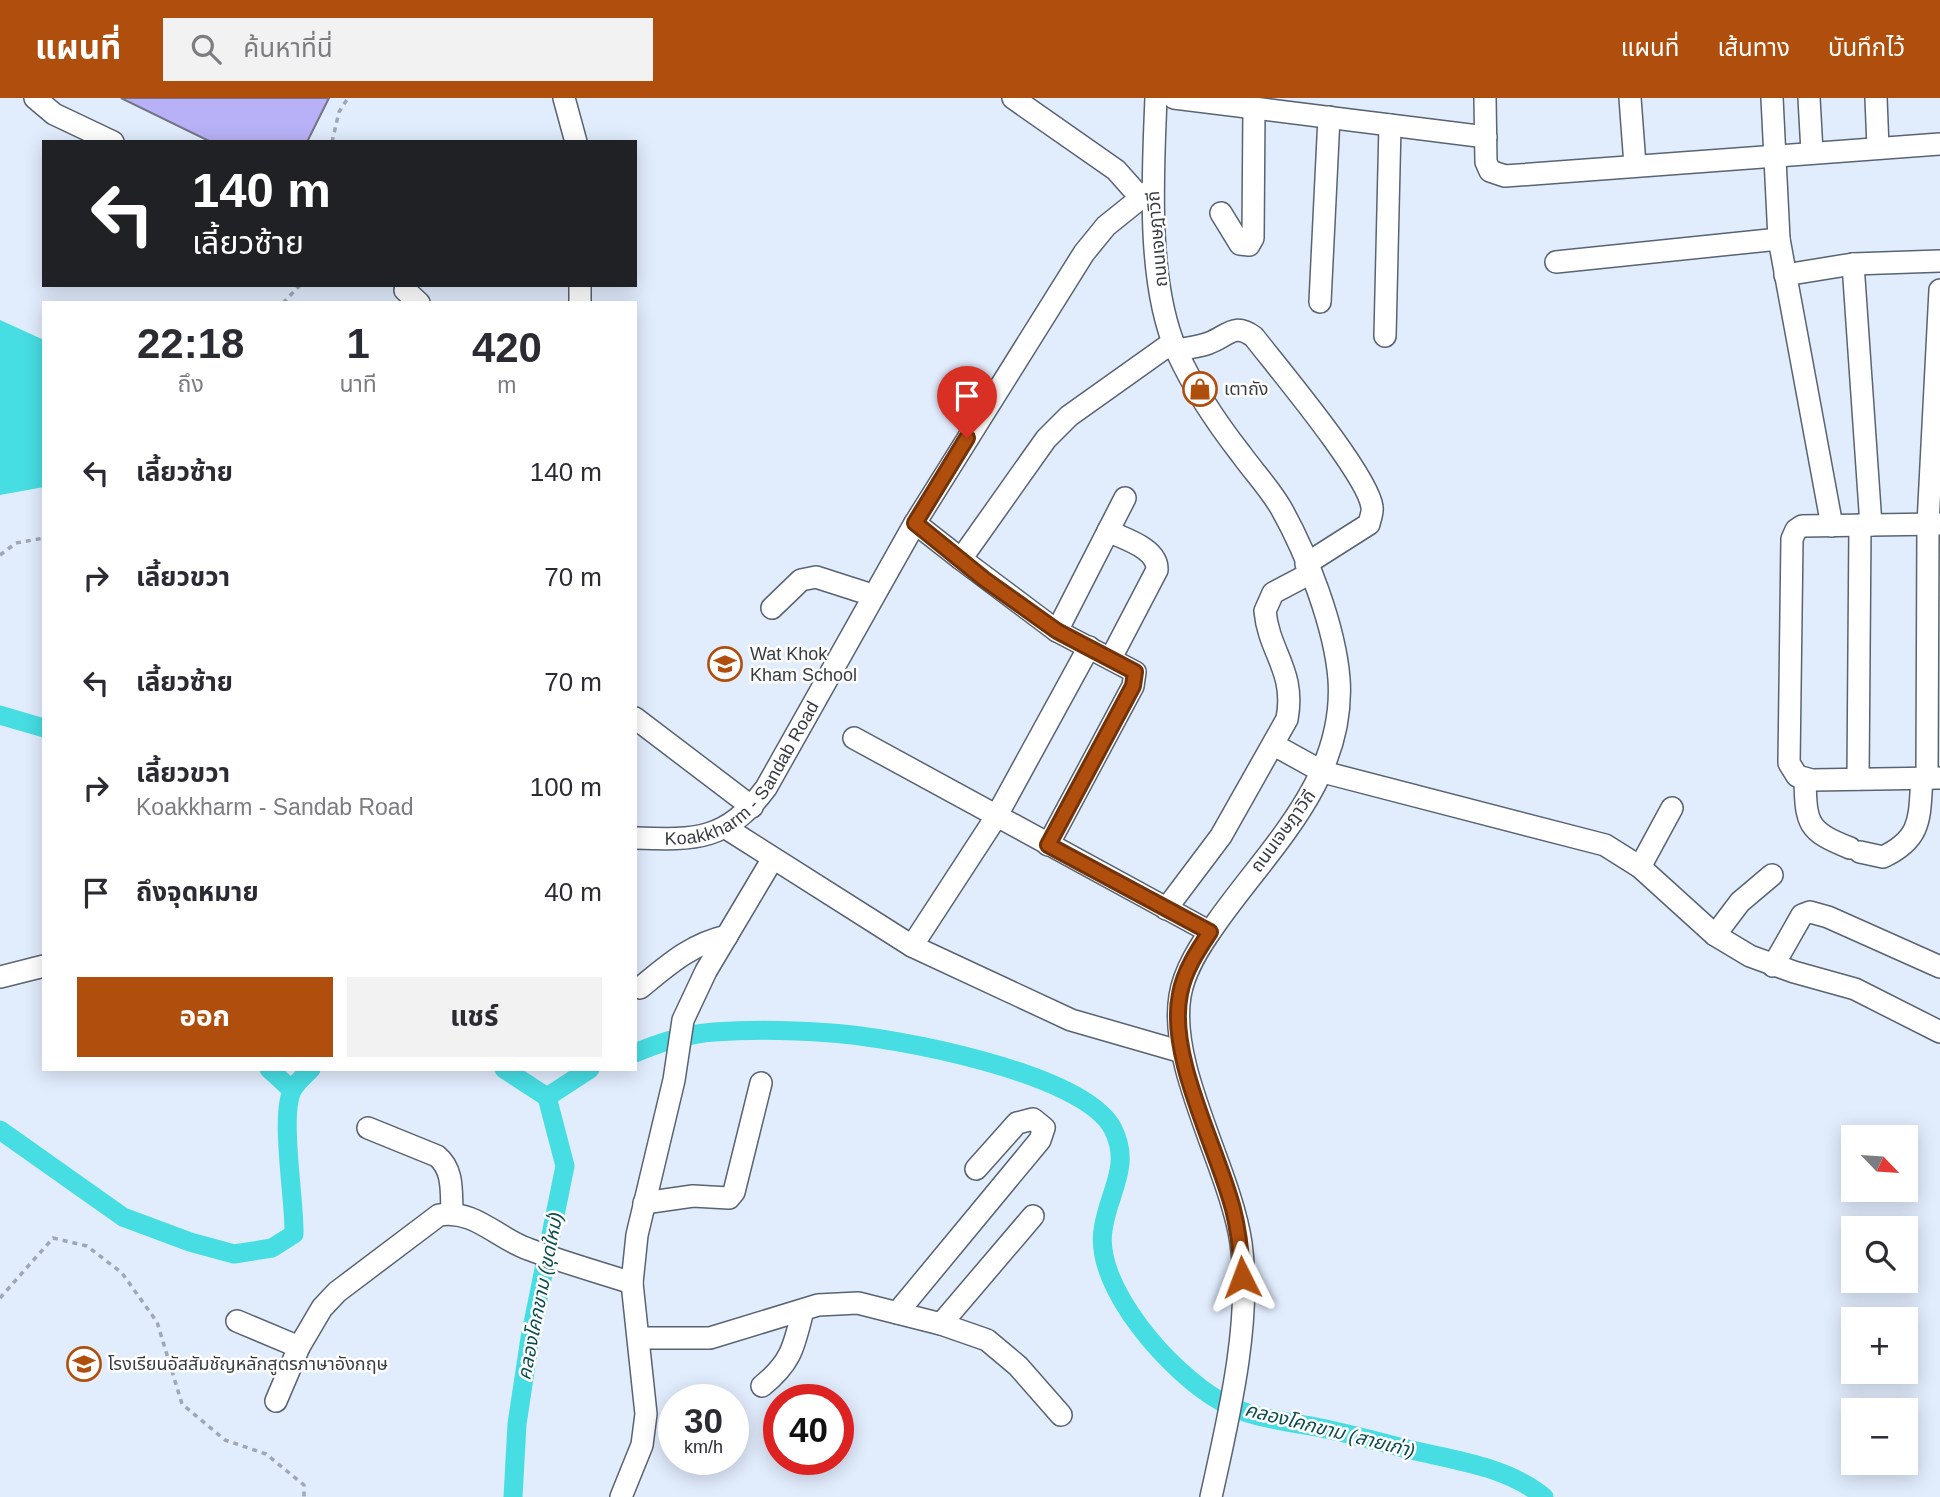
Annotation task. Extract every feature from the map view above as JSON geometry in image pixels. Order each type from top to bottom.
[{"type":"street","points":[[35,98],[54,114],[109,140]]},
{"type":"street","points":[[564,98],[575,140]]},
{"type":"street","points":[[1013,98],[1146,193]]},
{"type":"street","name":"ถนนเจษฎาวิถี","points":[[1156,98],[1146,193],[1159,283],[1175,346],[1205,406],[1280,506],[1308,569],[1332,640],[1339,680],[1337,718],[1322,772],[1292,825],[1210,932],[1188,970],[1180,993],[1177,1021],[1182,1052],[1234,1209],[1241,1245],[1238,1348],[1211,1497]]},
{"type":"street","points":[[1174,98],[1486,137]]},
{"type":"street","points":[[1485,98],[1486,162],[1490,171],[1505,176],[1774,154],[1940,144]]},
{"type":"street","points":[[1630,98],[1635,165]]},
{"type":"street","points":[[1772,98],[1779,239],[1832,526]]},
{"type":"street","points":[[1809,98],[1812,152]]},
{"type":"street","points":[[1876,98],[1878,148]]},
{"type":"street","points":[[1221,213],[1240,244],[1249,244],[1254,238],[1254,108]]},
{"type":"street","points":[[1320,302],[1329,117]]},
{"type":"street","points":[[1385,336],[1390,125]]},
{"type":"street","name":"Koakkharm - Sandab Road","points":[[637,838],[697,839],[726,828],[752,807],[766,788],[915,523],[1084,253],[1106,226],[1146,193]]},
{"type":"street","points":[[1556,262],[1779,239]]},
{"type":"street","points":[[1785,275],[1853,264],[1940,261]]},
{"type":"street","points":[[1853,264],[1865,525],[1858,779]]},
{"type":"street","points":[[1805,779],[1806,815],[1811,827],[1822,837],[1883,857],[1904,845],[1915,832],[1930,778],[1940,290]]},
{"type":"street","points":[[961,559],[1046,439],[1069,416],[1175,346],[1210,343],[1235,328],[1244,329],[1254,337],[1363,485],[1372,508],[1369,523],[1273,593],[1265,611],[1289,680],[1291,699],[1287,719],[1221,836],[1166,909]]},
{"type":"street","points":[[1057,631],[1125,498]]},
{"type":"street","points":[[915,523],[1057,631],[1130,668],[1136,679],[1048,845]]},
{"type":"street","points":[[1930,778],[1805,779],[1791,771],[1789,763],[1793,539],[1796,530],[1802,526],[1934,524]]},
{"type":"street","points":[[1108,531],[1151,553],[1158,564],[1111,658]]},
{"type":"street","points":[[772,608],[801,580],[816,577],[872,596]]},
{"type":"street","points":[[912,946],[996,817],[1089,647]]},
{"type":"street","points":[[637,720],[752,807]]},
{"type":"street","points":[[854,737],[1210,932]]},
{"type":"street","points":[[1274,746],[1322,772],[1592,841],[1640,867],[1715,935],[1773,966],[1855,989],[1940,1032]]},
{"type":"street","points":[[1640,867],[1672,808]]},
{"type":"street","points":[[726,828],[772,860],[912,946],[1071,1020],[1182,1052]]},
{"type":"street","points":[[621,1497],[642,1445],[646,1414],[640,1338],[632,1283],[637,1235],[674,1080],[683,1020],[687,1005],[772,860]]},
{"type":"street","points":[[1715,935],[1740,902],[1772,875]]},
{"type":"street","points":[[1773,966],[1802,915],[1810,912],[1828,917],[1940,967]]},
{"type":"street","points":[[640,988],[679,955],[705,941],[727,936]]},
{"type":"street","points":[[0,977],[42,966]]},
{"type":"street","points":[[644,1203],[693,1196],[729,1198],[734,1192],[761,1083]]},
{"type":"street","points":[[897,1313],[1040,1140],[1044,1128],[1033,1119],[1017,1123],[976,1169]]},
{"type":"street","points":[[368,1128],[437,1156],[444,1163],[449,1173],[452,1213]]},
{"type":"street","points":[[276,1401],[299,1347],[323,1308],[338,1292],[439,1215],[452,1213],[467,1216],[525,1248],[632,1283]]},
{"type":"street","points":[[941,1324],[1033,1216]]},
{"type":"street","points":[[640,1338],[710,1338],[803,1310],[842,1302],[941,1324],[1000,1348],[1061,1415]]},
{"type":"street","points":[[762,1387],[781,1371],[790,1359],[803,1310]]},
{"type":"street","points":[[237,1321],[299,1347]]},
{"type":"path","points":[[332,140],[339,112],[348,98]]},
{"type":"path","points":[[285,301],[298,287]]},
{"type":"path","points":[[0,555],[16,543],[42,538]]},
{"type":"path","points":[[0,1298],[53,1238],[87,1246],[122,1273],[157,1322],[182,1404],[225,1440],[266,1454],[304,1485],[304,1497]]},
{"type":"water","points":[[0,320],[42,339],[42,487],[0,495]]},
{"type":"building","points":[[121,98],[329,98],[308,140],[207,140]]},
{"type":"waterway","points":[[0,715],[42,727]]},
{"type":"waterway","name":"คลองโคกขาม (สายเก่า)","points":[[637,1052],[674,1039],[704,1033],[758,1030],[831,1033],[897,1042],[984,1061],[1065,1091],[1095,1109],[1113,1129],[1118,1143],[1120,1168],[1103,1230],[1103,1253],[1123,1302],[1140,1327],[1180,1371],[1231,1407],[1267,1418],[1339,1432],[1479,1466],[1513,1478],[1544,1497]]},
{"type":"waterway","points":[[271,1071],[292,1090]]},
{"type":"waterway","name":"คลองโคกขาม (สายเก่า)","points":[[0,1130],[123,1217],[190,1242],[234,1254],[272,1248],[294,1234],[287,1117],[293,1089],[309,1071]]},
{"type":"waterway","name":"คลองโคกขาม (สายเก่า)","points":[[507,1071],[547,1097]]},
{"type":"waterway","name":"คลองโคกขาม (สายเก่า)","points":[[547,1097],[587,1071]]},
{"type":"waterway","name":"คลองโคกขาม (ขุดใหม่)","points":[[513,1497],[517,1424],[530,1338],[565,1166],[547,1097]]},
{"type":"place","name":"เตาถัง","points":[[1200,389]]},
{"type":"place","name":"Wat Khok Kham School","points":[[725,664]]},
{"type":"place","name":"โรงเรียนอัสสัมชัญหลักสูตรภาษาอังกฤษ","points":[[84,1364]]},
{"type":"route","points":[[967,438],[915,523],[984,579],[1057,631],[1135,672],[1133,686],[1048,845],[1210,932],[1188,970],[1180,993],[1177,1021],[1182,1052],[1234,1209],[1241,1245],[1242,1277]]}]
